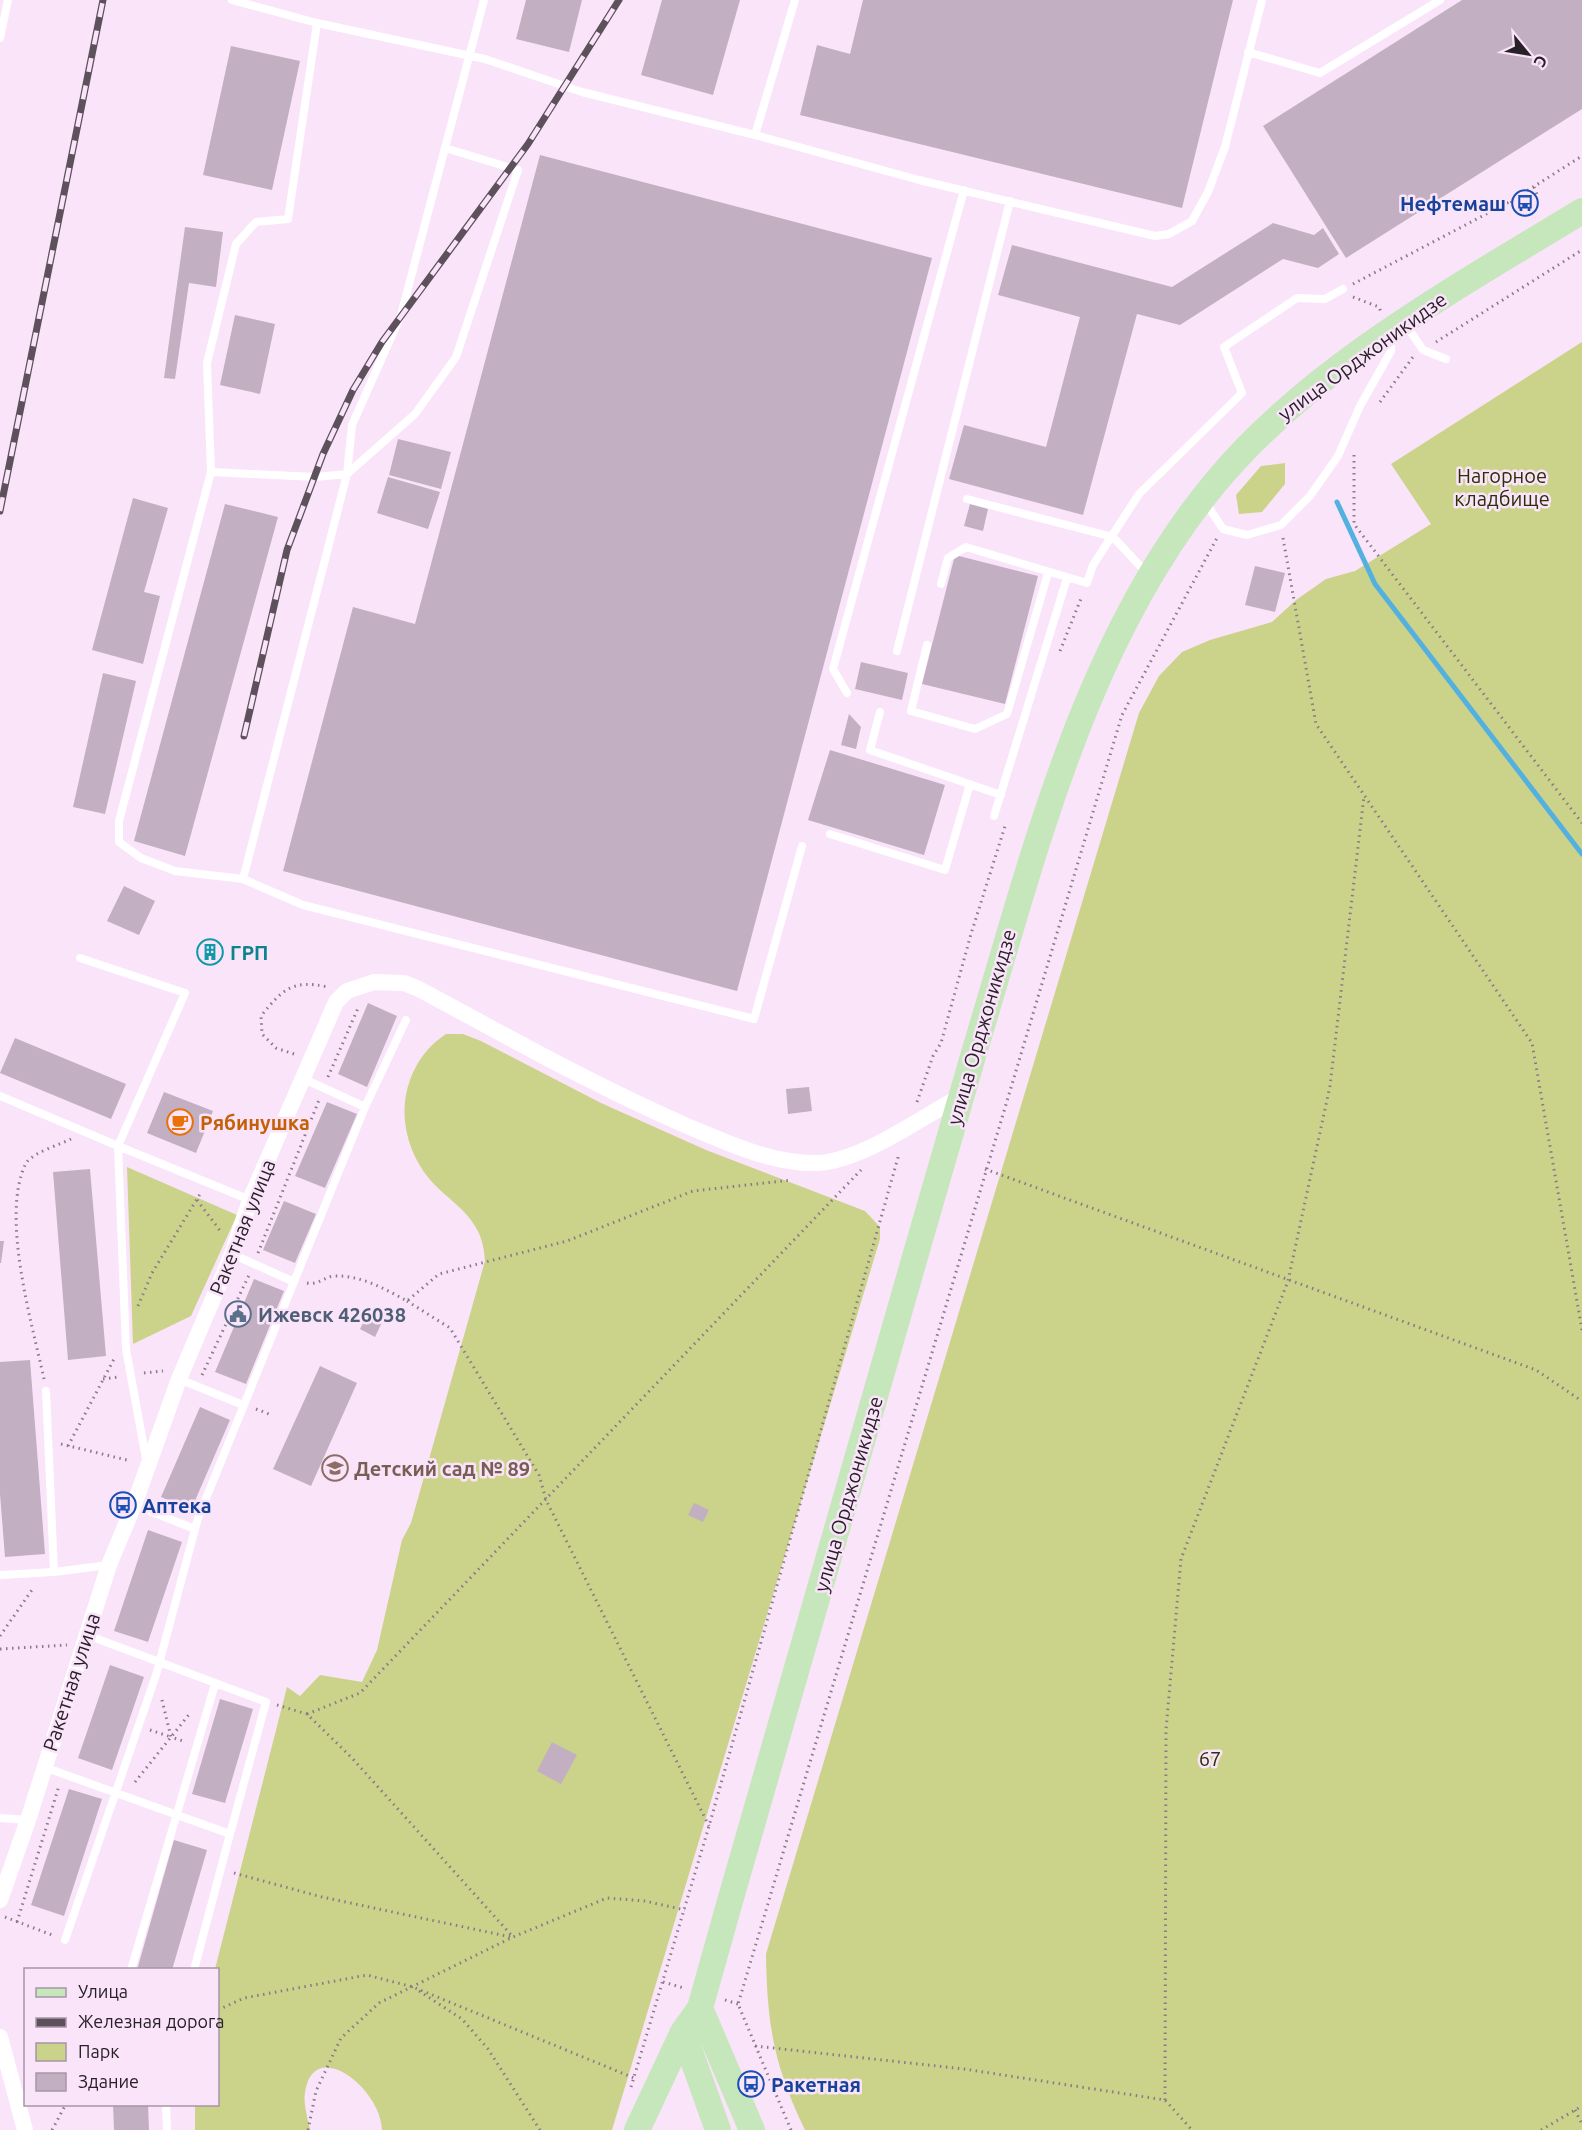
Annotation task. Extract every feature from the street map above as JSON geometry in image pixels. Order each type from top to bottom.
[{"type":"main road","name":"улица Орджоникидзе","points":[[637,2130],[683,2032],[699,2008],[961,1096],[1046,811],[1094,692],[1149,572],[1215,483],[1279,413],[1397,326],[1582,211]]},
{"type":"main road","points":[[699,2008],[746,2128]]},
{"type":"main road","points":[[683,2032],[718,2130]]},
{"type":"main road","points":[[697,2130],[713,2040]]},
{"type":"street","points":[[347,991],[374,982],[404,983],[613,1094],[722,1141],[778,1160],[819,1163],[865,1151],[961,1096]]},
{"type":"street","name":"Ракетная улица","points":[[0,1900],[28,1820],[109,1565],[134,1505],[179,1378],[232,1254],[250,1200],[302,1078],[336,1002],[347,991]]},
{"type":"street","points":[[0,2037],[25,2130]]},
{"type":"lane","points":[[0,38],[8,0]]},
{"type":"lane","points":[[232,0],[317,23],[469,56],[582,92],[964,190],[1155,236],[1169,234],[1192,221],[1208,192],[1225,147],[1262,0]]},
{"type":"lane","points":[[243,879],[347,474],[352,425],[401,315],[484,0]]},
{"type":"lane","points":[[755,135],[795,0]]},
{"type":"lane","points":[[1248,52],[1320,73],[1440,0]]},
{"type":"lane","points":[[317,23],[288,219],[255,222],[236,244],[207,363],[211,472],[119,821],[118,842],[141,858],[175,871],[243,879],[303,905],[754,1019],[802,846]]},
{"type":"lane","points":[[211,472],[315,477],[347,474],[415,414],[456,357],[518,170],[445,148]]},
{"type":"lane","points":[[847,693],[833,669],[964,190]]},
{"type":"lane","points":[[897,651],[1010,201]]},
{"type":"lane","points":[[941,584],[948,558],[966,547],[1087,583],[1093,565],[1139,494],[1242,393],[1224,347],[1297,298],[1325,299],[1343,289]]},
{"type":"lane","points":[[1215,483],[1209,508],[1222,529],[1247,535],[1281,525],[1310,496],[1338,456],[1360,406],[1391,351],[1397,326],[1423,350],[1446,359]]},
{"type":"lane","points":[[967,499],[1113,537],[1140,566],[1149,572]]},
{"type":"lane","points":[[927,645],[911,711],[975,729],[1007,714],[1048,573]]},
{"type":"lane","points":[[994,816],[1067,578]]},
{"type":"lane","points":[[880,712],[870,750],[1001,795]]},
{"type":"lane","points":[[830,834],[945,870],[970,784]]},
{"type":"lane","points":[[80,958],[184,993],[118,1146],[126,1336],[148,1466]]},
{"type":"lane","points":[[65,1940],[120,1793],[138,1726],[156,1675],[195,1529],[292,1281],[365,1107],[406,1020]]},
{"type":"lane","points":[[302,1078],[365,1107]]},
{"type":"lane","points":[[0,1096],[250,1200]]},
{"type":"lane","points":[[232,1254],[292,1281]]},
{"type":"lane","points":[[179,1378],[243,1405]]},
{"type":"lane","points":[[46,1391],[54,1572]]},
{"type":"lane","points":[[134,1505],[195,1529]]},
{"type":"lane","points":[[0,1575],[54,1572],[109,1565]]},
{"type":"lane","points":[[85,1640],[266,1702],[195,1968]]},
{"type":"lane","points":[[132,1968],[215,1684]]},
{"type":"lane","points":[[44,1767],[230,1834]]},
{"type":"lane","points":[[0,1818],[28,1820]]},
{"type":"lane","points":[[166,2106],[167,2130]]},
{"type":"path","points":[[1378,307],[1351,297],[1343,289],[1511,201],[1582,156]]},
{"type":"path","points":[[1534,187],[1538,197]]},
{"type":"path","points":[[1511,201],[1516,212]]},
{"type":"path","points":[[1411,358],[1582,250]]},
{"type":"path","points":[[1354,449],[1354,524],[1582,823]]},
{"type":"path","points":[[1281,525],[1316,724],[1532,1042],[1582,1330]]},
{"type":"path","points":[[791,2130],[738,2004],[1122,715],[1222,529]]},
{"type":"path","points":[[1165,2100],[1166,1730],[1181,1559],[1288,1281],[1330,1086],[1365,796]]},
{"type":"path","points":[[219,2010],[244,1998],[367,1974],[413,1988],[634,2078],[685,1910],[910,1124],[933,1056],[942,1043],[971,934],[1006,821]]},
{"type":"path","points":[[310,1060],[276,1048],[262,1034],[261,1017],[281,992],[310,983],[347,991]]},
{"type":"path","points":[[46,1391],[17,1270],[13,1217],[17,1183],[27,1161],[86,1132]]},
{"type":"path","points":[[307,1714],[360,1693],[868,1164]]},
{"type":"path","points":[[985,1169],[1536,1370],[1582,1401]]},
{"type":"path","points":[[407,1301],[439,1274],[567,1241],[693,1191],[799,1179]]},
{"type":"path","points":[[68,1446],[126,1336],[152,1273],[208,1183]]},
{"type":"path","points":[[197,1200],[218,1227],[232,1254]]},
{"type":"path","points":[[317,1285],[333,1276],[368,1281],[407,1301],[450,1328],[539,1475],[546,1500],[709,1826]]},
{"type":"path","points":[[48,1441],[148,1466]]},
{"type":"path","points":[[0,1636],[43,1573]]},
{"type":"path","points":[[0,1649],[85,1640]]},
{"type":"path","points":[[156,1675],[171,1737]]},
{"type":"path","points":[[266,1702],[307,1714],[352,1758],[513,1937]]},
{"type":"path","points":[[120,1793],[193,1710]]},
{"type":"path","points":[[138,1726],[196,1746]]},
{"type":"path","points":[[220,1870],[322,1897],[513,1937]]},
{"type":"path","points":[[308,2130],[316,2091],[341,2038],[379,2003],[513,1937],[607,1898],[645,1901],[685,1910]]},
{"type":"path","points":[[0,1915],[65,1940]]},
{"type":"path","points":[[413,1988],[462,2019],[488,2049],[540,2130]]},
{"type":"path","points":[[755,2046],[964,2069],[1165,2100],[1192,2130]]},
{"type":"path","points":[[52,2130],[65,2106]]},
{"type":"path","points":[[1541,2130],[1582,2106]]},
{"type":"path","points":[[1575,2110],[1582,2124]]},
{"type":"green space","name":"67","points":[[1582,342],[1582,2130],[805,2130],[794,2107],[774,2045],[768,2002],[766,1954],[1139,713],[1159,676],[1182,652],[1210,640],[1272,622],[1296,600],[1326,579],[1355,571],[1431,524],[1391,464]]},
{"type":"green space","points":[[1285,463],[1285,484],[1262,512],[1239,514],[1236,495],[1261,466]]},
{"type":"green space","points":[[446,1034],[463,1034],[481,1041],[601,1103],[706,1150],[865,1211],[880,1227],[880,1239],[612,2130],[382,2130],[379,2114],[371,2098],[359,2085],[346,2074],[333,2068],[320,2068],[311,2076],[305,2093],[305,2107],[310,2130],[195,2130],[195,2106],[219,2106],[219,1968],[215,1968],[287,1687],[300,1696],[320,1675],[362,1682],[377,1650],[402,1540],[411,1523],[485,1261],[482,1243],[475,1226],[424,1172],[411,1148],[407,1134],[406,1093],[416,1066],[433,1044]]},
{"type":"green space","points":[[127,1167],[237,1215],[191,1316],[133,1344]]},
{"type":"building","points":[[526,0],[582,0],[569,52],[516,39]]},
{"type":"building","points":[[662,0],[740,0],[713,95],[641,75]]},
{"type":"building","points":[[863,0],[1233,0],[1182,208],[800,115],[817,45],[850,54]]},
{"type":"building","points":[[1462,0],[1582,0],[1582,109],[1346,258],[1263,126]]},
{"type":"building","points":[[231,46],[300,61],[272,190],[203,175]]},
{"type":"building","points":[[540,155],[932,258],[737,991],[283,871],[353,607],[415,624]]},
{"type":"building","points":[[1273,223],[1314,235],[1323,228],[1339,254],[1318,268],[1283,259],[1180,325],[1137,314],[1083,515],[949,479],[964,425],[1046,447],[1080,317],[998,295],[1012,245],[1172,287]]},
{"type":"building","points":[[185,227],[223,232],[216,287],[189,283],[175,379],[164,378]]},
{"type":"building","points":[[235,315],[275,324],[260,394],[220,385]]},
{"type":"building","points":[[398,439],[451,452],[441,489],[389,475]]},
{"type":"building","points":[[388,477],[440,492],[428,529],[377,513]]},
{"type":"building","points":[[133,498],[168,508],[144,592],[160,596],[143,664],[92,650]]},
{"type":"building","points":[[225,504],[278,517],[185,856],[134,841]]},
{"type":"building","points":[[970,504],[988,509],[983,531],[964,526]]},
{"type":"building","points":[[955,555],[1038,576],[1005,704],[922,684]]},
{"type":"building","points":[[1255,566],[1285,573],[1275,612],[1245,605]]},
{"type":"building","points":[[861,662],[908,673],[902,700],[855,689]]},
{"type":"building","points":[[103,673],[136,681],[105,814],[73,807]]},
{"type":"building","points":[[849,714],[861,727],[856,749],[841,745]]},
{"type":"building","points":[[830,750],[945,785],[924,855],[808,820]]},
{"type":"building","points":[[124,886],[155,901],[139,935],[107,921]]},
{"type":"building","name":"ГРП","points":[[203,941],[222,949],[216,963],[198,955]]},
{"type":"building","points":[[368,1003],[397,1016],[367,1087],[338,1074]]},
{"type":"building","points":[[15,1038],[126,1084],[111,1119],[0,1073]]},
{"type":"building","points":[[809,1087],[812,1111],[788,1114],[786,1089]]},
{"type":"building","name":"Рябинушка","points":[[164,1092],[213,1111],[196,1153],[147,1133]]},
{"type":"building","points":[[327,1102],[357,1114],[325,1188],[295,1176]]},
{"type":"building","points":[[90,1169],[106,1356],[68,1360],[53,1172]]},
{"type":"building","points":[[284,1201],[316,1214],[295,1263],[263,1250]]},
{"type":"building","points":[[0,1241],[4,1241],[1,1263],[0,1263]]},
{"type":"building","points":[[254,1279],[284,1291],[246,1384],[215,1372]]},
{"type":"building","points":[[368,1313],[383,1320],[375,1337],[360,1329]]},
{"type":"building","points":[[30,1360],[45,1554],[5,1557],[0,1494],[0,1362]]},
{"type":"building","points":[[320,1366],[357,1383],[311,1486],[273,1469]]},
{"type":"building","points":[[200,1407],[230,1420],[191,1510],[161,1497]]},
{"type":"building","points":[[694,1503],[709,1510],[703,1522],[688,1515]]},
{"type":"building","points":[[148,1530],[182,1542],[148,1642],[114,1631]]},
{"type":"building","points":[[110,1665],[144,1677],[112,1770],[78,1758]]},
{"type":"building","points":[[220,1699],[253,1709],[225,1803],[192,1794]]},
{"type":"building","points":[[552,1742],[577,1755],[561,1784],[537,1771]]},
{"type":"building","points":[[69,1789],[102,1799],[64,1916],[31,1905]]},
{"type":"building","points":[[174,1840],[207,1850],[173,1968],[138,1968]]},
{"type":"building","points":[[113,2106],[148,2106],[149,2130],[114,2130]]},
{"type":"waterway","points":[[1337,502],[1375,584],[1582,854]]},
{"type":"railway","points":[[0,511],[103,0]]},
{"type":"railway","points":[[244,736],[287,550],[323,454],[353,390],[382,342],[528,144],[619,0]]},
{"type":"place","name":"Нефтемаш","points":[[1525,203]]},
{"type":"place","name":"ГРП","points":[[210,952]]},
{"type":"place","name":"Рябинушка","points":[[180,1122]]},
{"type":"place","name":"Ижевск 426038","points":[[238,1314]]},
{"type":"place","name":"Детский сад № 89","points":[[335,1468]]},
{"type":"place","name":"Аптека","points":[[123,1505]]},
{"type":"place","name":"Ракетная","points":[[751,2084]]},
{"type":"park label","name":"Нагорное кладбище","points":[[1502,486]]}]
